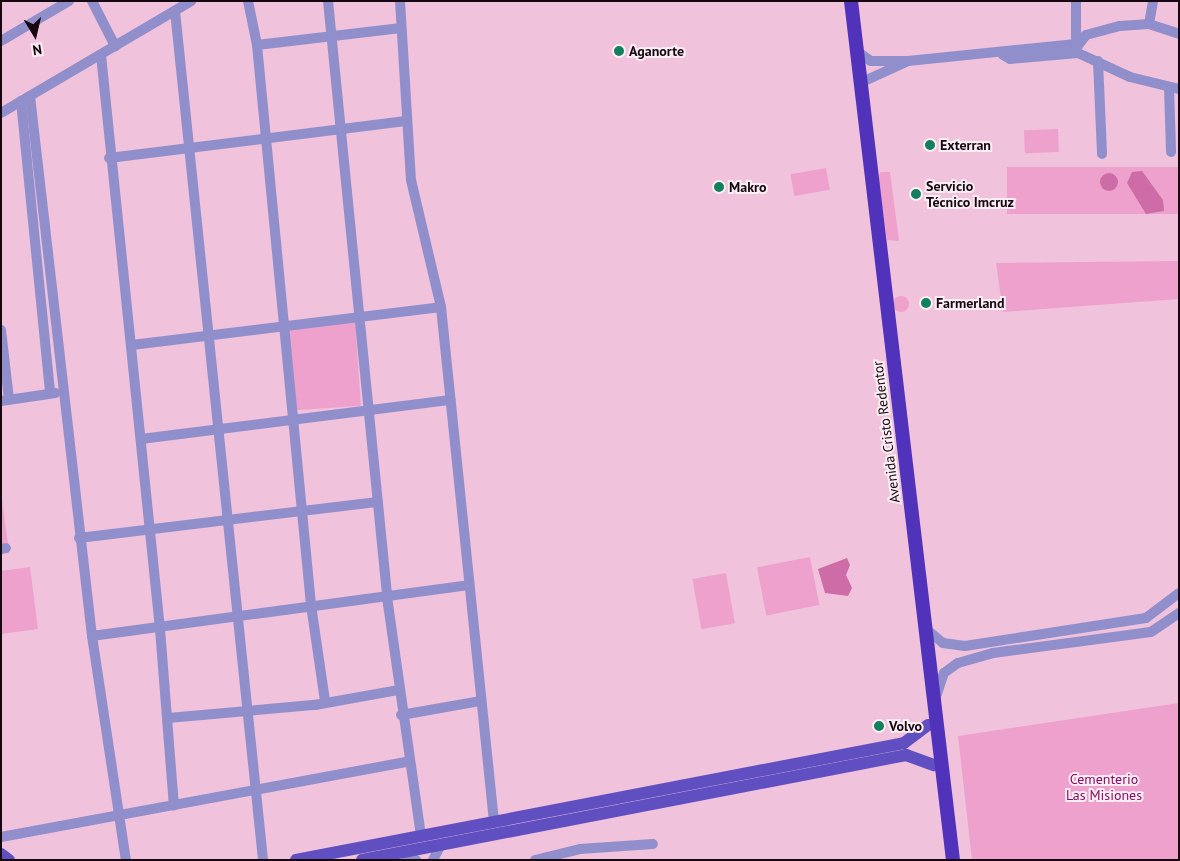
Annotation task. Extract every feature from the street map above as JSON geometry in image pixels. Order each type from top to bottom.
[{"type":"highway","name":"Avenida Cristo Redentor","points":[[843,1],[944,860]]},
{"type":"highway","name":"Avenida Cristo Redentor","points":[[851,1],[953,860]]},
{"type":"main road","points":[[361,856],[420,836],[488,828],[905,749],[928,724]]},
{"type":"main road","points":[[905,749],[934,765]]},
{"type":"main road","points":[[296,860],[402,853],[440,846],[488,828]]},
{"type":"main road","points":[[1,854],[9,860]]},
{"type":"street","points":[[1,41],[69,1]]},
{"type":"street","points":[[92,1],[115,46]]},
{"type":"street","points":[[1,113],[191,1]]},
{"type":"street","points":[[248,1],[257,45],[281,328],[302,514],[310,605],[325,701]]},
{"type":"street","points":[[328,1],[398,690],[407,762],[420,836]]},
{"type":"street","points":[[400,1],[410,180],[441,307],[480,701],[488,828]]},
{"type":"street","points":[[1076,1],[1077,49]]},
{"type":"street","points":[[1150,24],[1153,1]]},
{"type":"street","points":[[175,11],[191,149],[207,335],[219,430],[235,615],[263,860]]},
{"type":"street","points":[[857,52],[871,61],[908,61],[1003,55],[1010,59],[1077,49],[1098,31],[1150,24],[1179,34]]},
{"type":"street","points":[[257,45],[401,28]]},
{"type":"street","points":[[1077,49],[1130,77],[1174,88],[1171,152]]},
{"type":"street","points":[[101,54],[109,158],[132,344],[151,530],[174,805]]},
{"type":"street","points":[[1098,60],[1102,154]]},
{"type":"street","points":[[860,83],[908,61]]},
{"type":"street","points":[[26,98],[79,538],[126,860]]},
{"type":"street","points":[[26,98],[50,393]]},
{"type":"street","points":[[109,158],[341,132],[406,121]]},
{"type":"street","points":[[132,344],[281,328],[441,307]]},
{"type":"street","points":[[1,330],[5,400],[61,393]]},
{"type":"street","points":[[141,439],[451,400]]},
{"type":"street","points":[[79,538],[302,514],[378,502]]},
{"type":"street","points":[[92,636],[160,628],[235,615],[469,585]]},
{"type":"street","points":[[925,628],[950,646],[982,644],[1153,616],[1179,593]]},
{"type":"street","points":[[935,702],[939,681],[949,668],[985,655],[1106,640],[1159,629],[1179,614]]},
{"type":"street","points":[[1103,625],[1106,640]]},
{"type":"street","points":[[1002,641],[999,647],[1004,652]]},
{"type":"street","points":[[982,644],[991,649],[985,655]]},
{"type":"street","points":[[168,718],[247,711],[398,690]]},
{"type":"street","points":[[401,715],[480,701]]},
{"type":"street","points":[[1,837],[407,762]]},
{"type":"street","points":[[534,860],[640,842],[653,844]]},
{"type":"street","points":[[433,860],[440,846]]},
{"type":"street","points":[[402,853],[416,860]]},
{"type":"green space","points":[[1058,129],[1059,152],[1025,153],[1024,130]]},
{"type":"green space","points":[[1007,167],[1179,167],[1179,214],[1007,214]]},
{"type":"green space","points":[[826,168],[830,190],[794,196],[791,174]]},
{"type":"green space","points":[[881,172],[890,172],[899,241],[887,240],[878,176]]},
{"type":"green space","points":[[1179,261],[1179,299],[1003,312],[996,263]]},
{"type":"green space","points":[[898,296],[904,296],[909,301],[907,310],[898,312],[893,307],[893,301]]},
{"type":"green space","points":[[355,321],[361,406],[292,411],[286,326]]},
{"type":"green space","points":[[1,493],[8,545],[1,545]]},
{"type":"green space","points":[[810,557],[819,605],[766,615],[757,567]]},
{"type":"green space","points":[[30,567],[38,629],[1,634],[1,571]]},
{"type":"green space","points":[[726,573],[735,623],[701,629],[693,579]]},
{"type":"green space","name":"Cementerio Las Misiones","points":[[1179,703],[1179,860],[972,860],[958,736]]},
{"type":"shaded area","points":[[1142,171],[1163,200],[1164,211],[1146,214],[1127,183],[1132,172]]},
{"type":"shaded area","points":[[1109,173],[1115,176],[1118,182],[1115,188],[1109,191],[1103,188],[1100,182],[1103,176]]},
{"type":"shaded area","points":[[847,558],[850,565],[846,575],[852,588],[848,596],[825,593],[818,569]]},
{"type":"place","name":"Aganorte","points":[[619,51]]},
{"type":"place","name":"Exterran","points":[[930,145]]},
{"type":"place","name":"Makro","points":[[719,187]]},
{"type":"place","name":"Servicio Técnico Imcruz","points":[[916,194]]},
{"type":"place","name":"Farmerland","points":[[926,303]]},
{"type":"place","name":"Volvo","points":[[879,726]]}]
